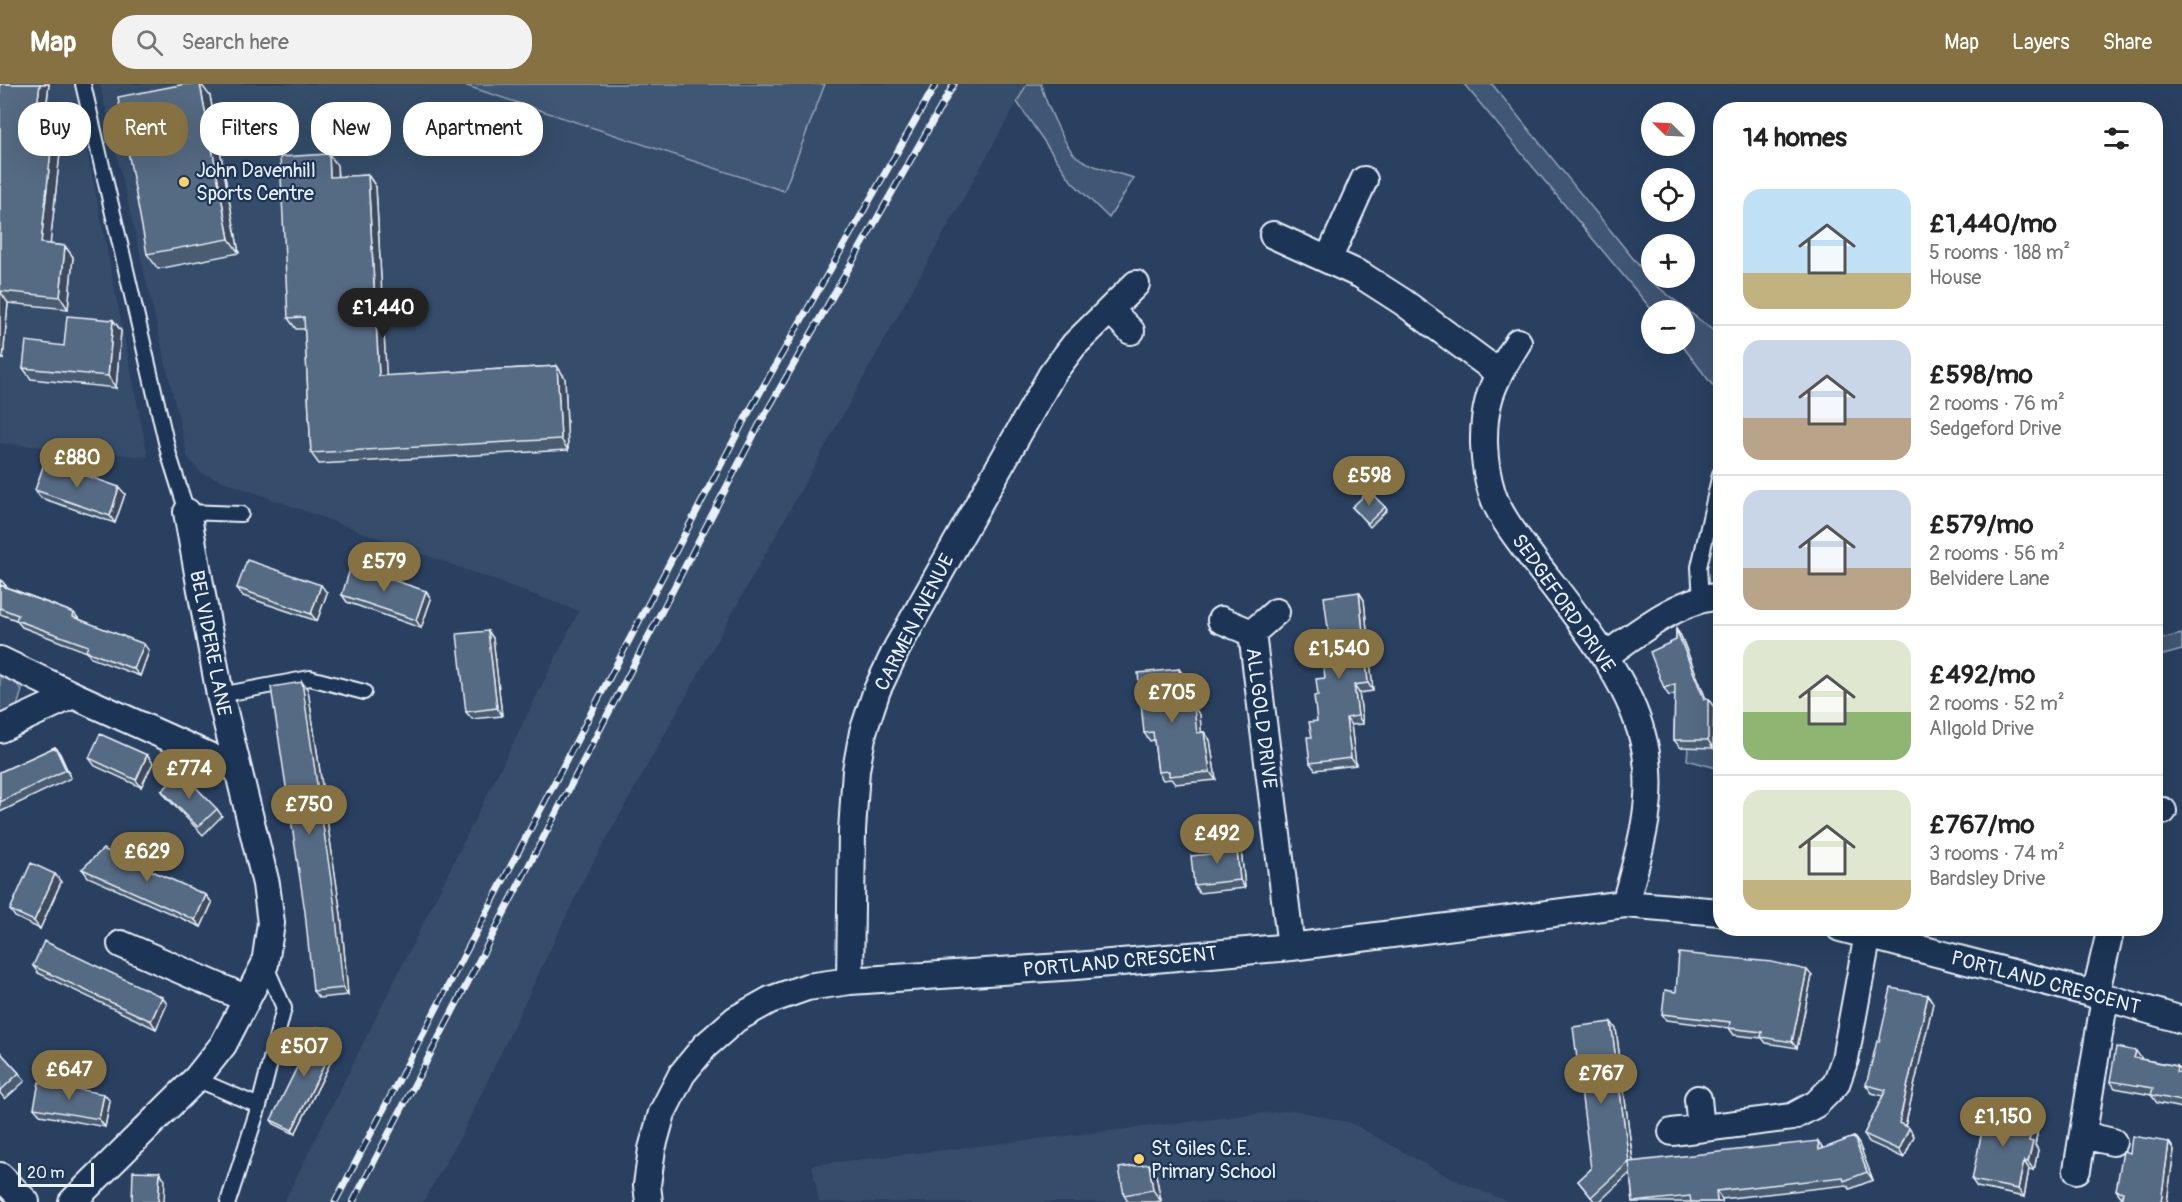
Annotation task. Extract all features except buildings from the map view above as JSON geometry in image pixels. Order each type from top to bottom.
[{"type":"street","points":[[1328,260],[1364,180]]},
{"type":"street","points":[[1273,235],[1361,275],[1403,302],[1499,374]]},
{"type":"street","name":"CARMEN AVENUE","points":[[850,981],[852,831],[856,770],[863,732],[877,690],[933,581],[1052,374],[1074,345],[1136,284]]},
{"type":"street","points":[[1110,310],[1131,331]]},
{"type":"street","name":"SEDGEFORD DRIVE","points":[[1518,342],[1499,374],[1489,399],[1484,459],[1492,494],[1514,533],[1605,656],[1636,719],[1646,751],[1650,786],[1645,826],[1625,904]]},
{"type":"street","name":"BELVIDERE LANE","points":[[72,1202],[196,1079],[223,1046],[265,964],[271,923],[266,884],[220,695],[187,512]]},
{"type":"street","points":[[1605,656],[1658,620],[1711,598]]},
{"type":"street","name":"ALLGOLD DRIVE","points":[[1252,633],[1276,612]]},
{"type":"street","name":"ALLGOLD DRIVE","points":[[1221,620],[1252,633]]},
{"type":"street","name":"ALLGOLD DRIVE","points":[[1252,633],[1291,947]]},
{"type":"street","points":[[0,660],[238,769]]},
{"type":"street","points":[[0,729],[73,694]]},
{"type":"street","name":"PORTLAND CRESCENT","points":[[649,1202],[647,1185],[652,1149],[662,1113],[682,1074],[705,1046],[736,1019],[770,1000],[807,987],[850,981],[1076,966],[1291,947],[1625,904],[1713,911]]},
{"type":"street","points":[[1672,1132],[1792,1117],[1816,1104],[1836,1084],[1845,1059],[1868,936]]},
{"type":"street","name":"PORTLAND CRESCENT","points":[[1875,936],[2182,1020]]},
{"type":"street","points":[[2077,1170],[2109,936]]},
{"type":"street","points":[[121,944],[247,999]]},
{"type":"street","points":[[1698,1099],[1701,1128]]},
{"type":"street","points":[[2083,1135],[2112,1142]]},
{"type":"street","points":[[0,1176],[26,1202]]},
{"type":"lane","points":[[83,84],[169,455],[187,512],[241,514]]},
{"type":"lane","points":[[1711,598],[1699,567],[1713,505]]},
{"type":"lane","points":[[220,695],[310,678],[364,692]]},
{"type":"lane","points":[[228,1202],[259,1106],[284,1008],[265,964]]},
{"type":"lane","points":[[196,1079],[259,1106]]},
{"type":"shaded area","points":[[0,84],[74,84],[78,102],[18,102],[18,156],[88,156],[148,457],[0,443]]},
{"type":"shaded area","points":[[100,84],[1027,84],[584,879],[462,1134],[423,1202],[284,1202],[579,611],[201,473],[188,458],[117,156],[188,156],[188,102],[104,102]]},
{"type":"shaded area","points":[[461,84],[825,84],[784,191],[543,111],[543,102],[515,102]]},
{"type":"shaded area","points":[[1027,84],[1041,84],[1066,143],[1076,156],[1096,167],[1134,178],[1109,218],[1072,182],[1017,102]]},
{"type":"shaded area","points":[[1464,84],[1492,84],[1641,268],[1641,288],[1659,288],[1674,300],[1644,300]]},
{"type":"shaded area","points":[[1695,316],[1713,330],[1713,386],[1689,354],[1695,354]]},
{"type":"shaded area","points":[[2182,634],[2182,650],[2163,655],[2163,638]]},
{"type":"shaded area","points":[[0,675],[14,681],[22,690],[17,707],[0,715]]},
{"type":"shaded area","points":[[1688,747],[1713,747],[1713,767],[1687,760]]},
{"type":"shaded area","name":"St Giles C.E. Primary School","points":[[1293,1110],[1351,1123],[1450,1178],[1509,1202],[819,1202],[812,1165]]},
{"type":"railway","points":[[335,1202],[746,417],[936,84]]},
{"type":"railway","points":[[353,1202],[759,425],[954,84]]},
{"type":"place","name":"John Davenhill Sports Centre","points":[[184,182]]},
{"type":"place","name":"St Giles C.E. Primary School","points":[[1139,1159]]}]
